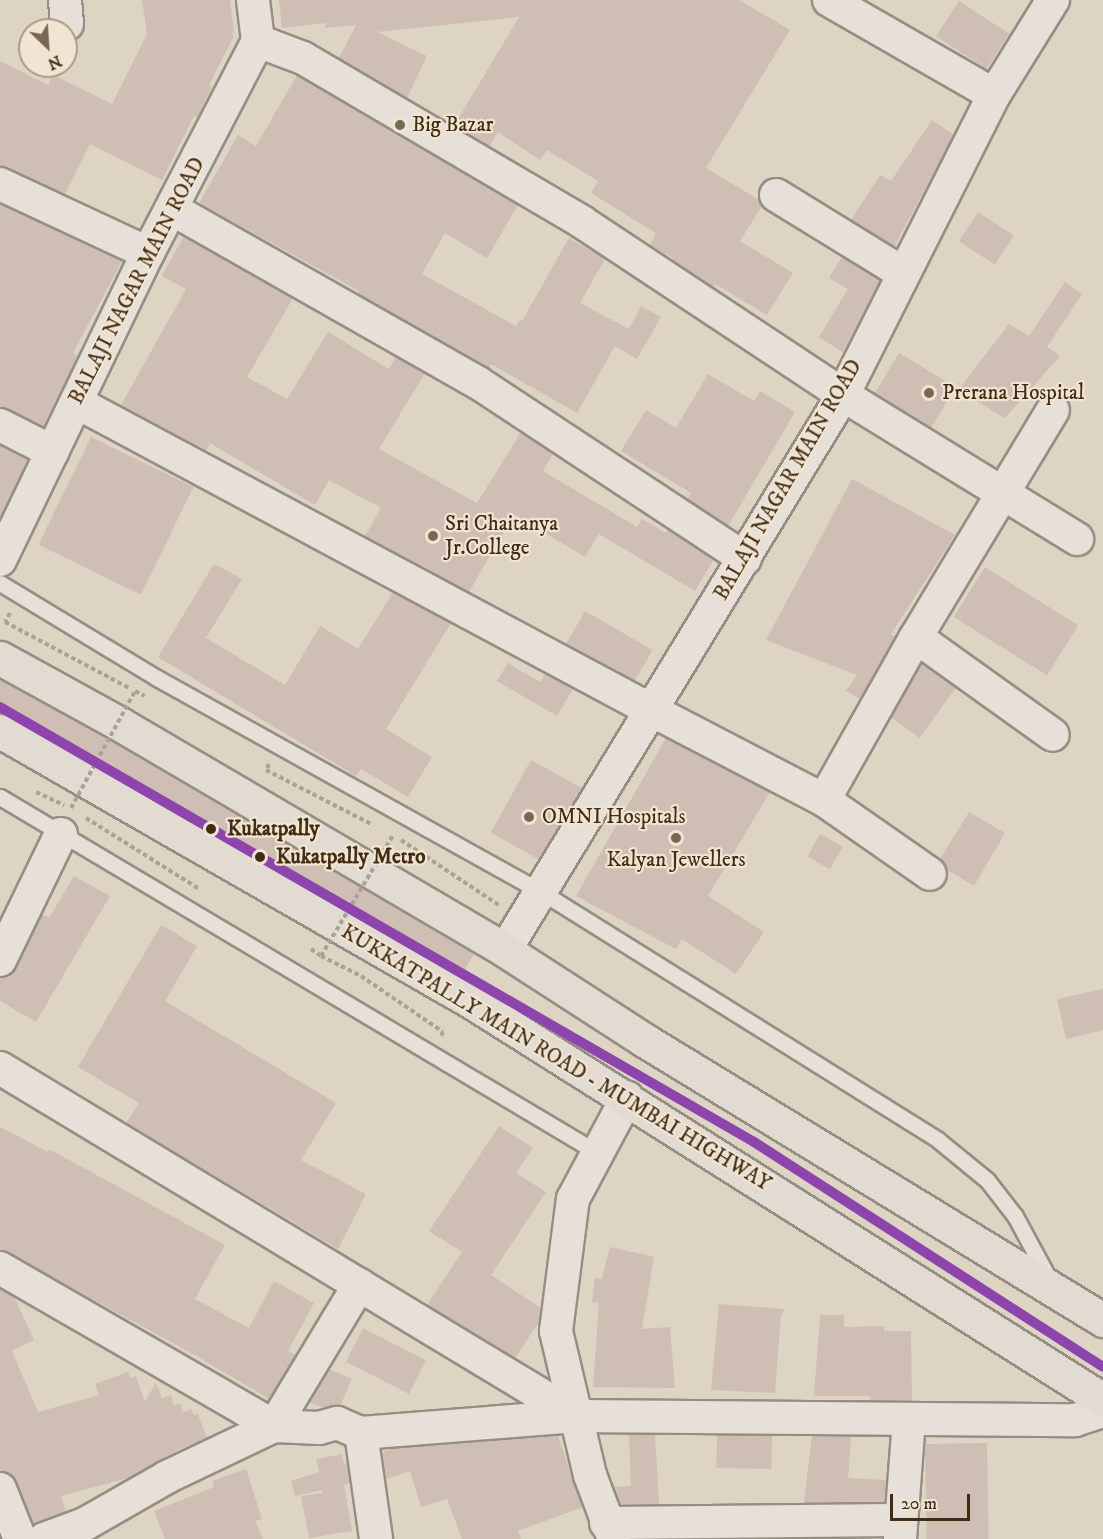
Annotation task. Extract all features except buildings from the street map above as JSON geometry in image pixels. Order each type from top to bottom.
[{"type":"highway","points":[[0,658],[120,724],[505,950],[654,1046],[1103,1320]]},
{"type":"highway","name":"KUKKATPALLY MAIN ROAD - MUMBAI HIGHWAY","points":[[0,731],[472,1002],[1103,1400]]},
{"type":"street","points":[[253,0],[258,41],[303,58],[582,222],[843,394],[1077,539]]},
{"type":"street","points":[[829,0],[994,94]]},
{"type":"street","name":"BALAJI NAGAR MAIN ROAD","points":[[505,950],[649,710],[745,559],[843,394],[994,94],[1053,0]]},
{"type":"street","name":"BALAJI NAGAR MAIN ROAD","points":[[0,560],[148,253],[258,41]]},
{"type":"street","points":[[0,184],[148,253]]},
{"type":"street","points":[[776,195],[903,273]]},
{"type":"street","points":[[172,209],[477,382],[745,559]]},
{"type":"street","points":[[76,402],[649,710],[824,800],[930,874]]},
{"type":"street","points":[[824,800],[916,637],[1053,410]]},
{"type":"street","points":[[0,425],[53,452]]},
{"type":"street","points":[[916,637],[1053,735]]},
{"type":"street","points":[[0,960],[66,821]]},
{"type":"street","points":[[0,1068],[576,1416]]},
{"type":"street","points":[[627,1098],[573,1199],[556,1331],[590,1475],[610,1531],[901,1530],[909,1419]]},
{"type":"street","points":[[0,1268],[274,1426],[319,1428],[337,1423],[361,1433],[576,1416],[1075,1420],[1103,1411]]},
{"type":"street","points":[[44,1539],[87,1531],[167,1477],[274,1426],[359,1285]]},
{"type":"street","points":[[361,1433],[376,1539]]},
{"type":"street","points":[[0,1489],[20,1539]]},
{"type":"lane","points":[[0,583],[157,678],[540,891],[938,1140],[987,1180],[1015,1216],[1055,1291]]},
{"type":"lane","points":[[0,797],[66,821],[598,1153]]},
{"type":"path","points":[[5,622],[145,696]]},
{"type":"path","points":[[135,691],[66,821],[201,890]]},
{"type":"path","points":[[266,770],[393,835],[497,904]]},
{"type":"path","points":[[321,956],[393,835]]},
{"type":"path","points":[[310,949],[362,976],[443,1032]]},
{"type":"transit line","points":[[0,707],[754,1142],[1103,1367]]},
{"type":"place","name":"Big Bazar","points":[[400,125]]},
{"type":"place","name":"Prerana Hospital","points":[[929,393]]},
{"type":"place","name":"Sri Chaitanya Jr.College","points":[[433,536]]},
{"type":"place","name":"OMNI Hospitals","points":[[529,817]]},
{"type":"place","name":"Kukatpally","points":[[211,829]]},
{"type":"place","name":"Kalyan Jewellers","points":[[676,838]]},
{"type":"place","name":"Kukatpally Metro","points":[[260,857]]}]
